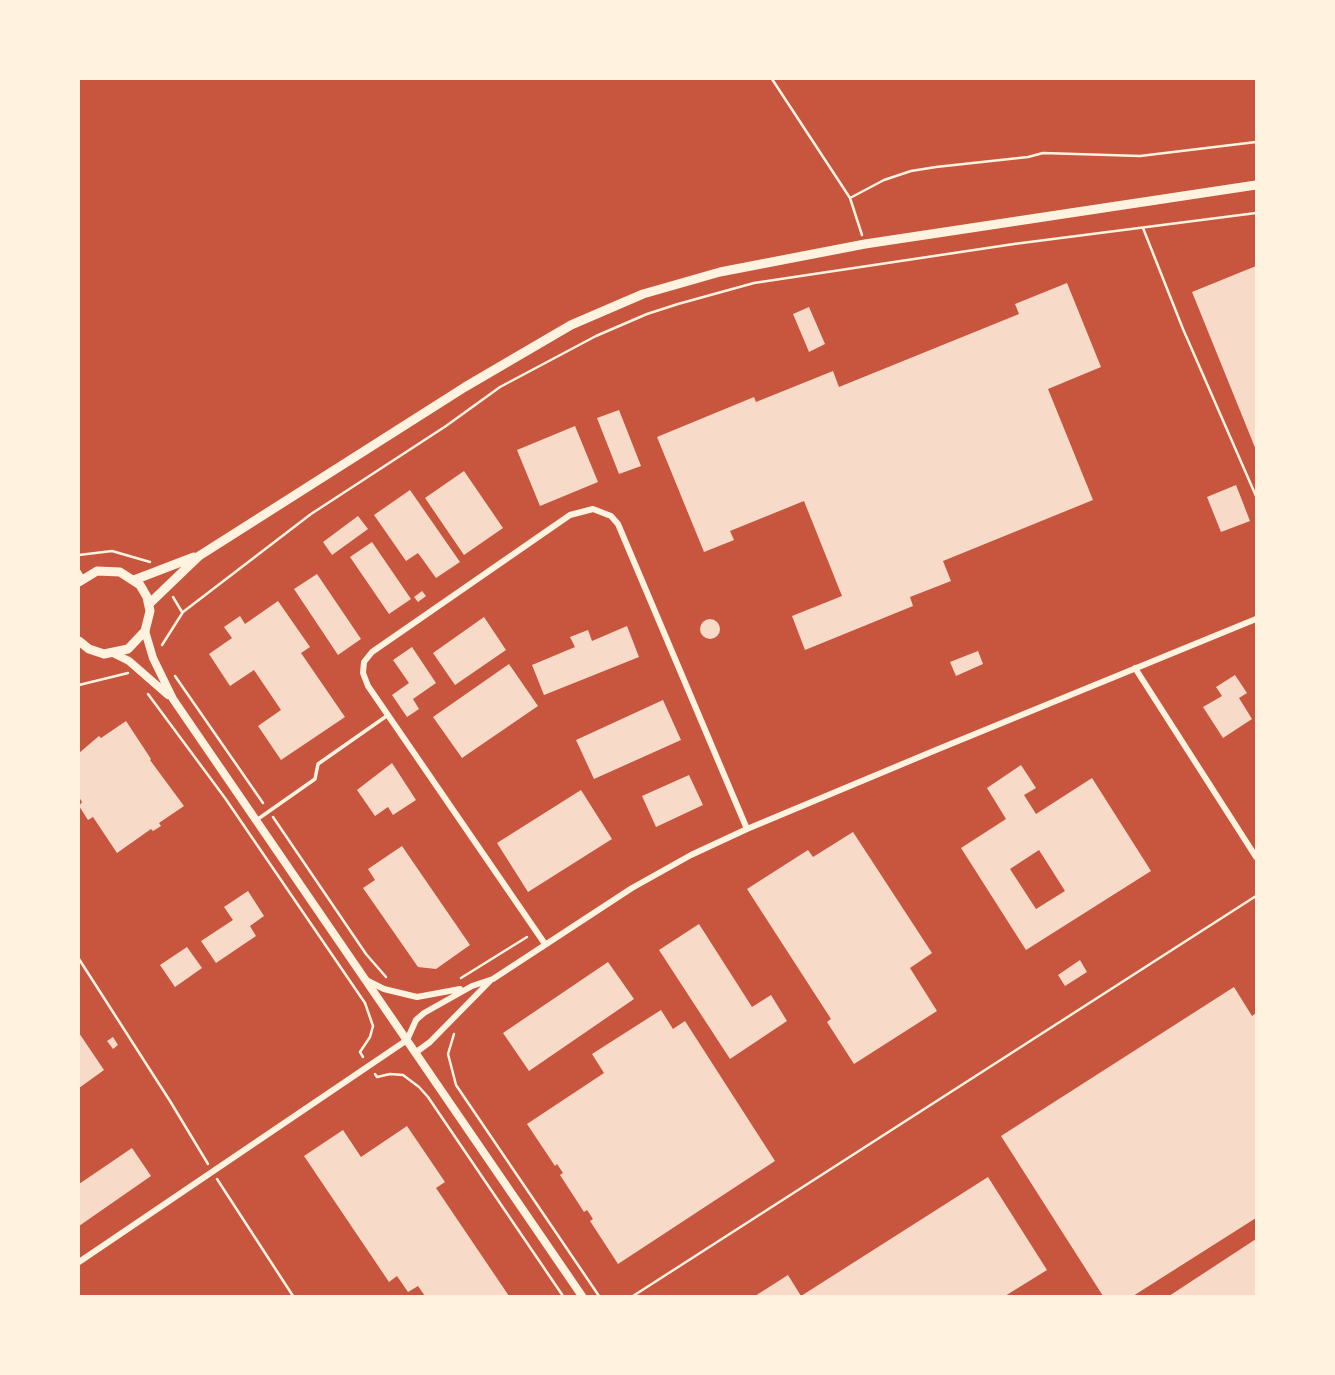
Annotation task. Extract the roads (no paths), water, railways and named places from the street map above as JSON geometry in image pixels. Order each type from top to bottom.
[{"type":"main road","points":[[134,580],[199,555],[465,387],[572,325],[643,294],[751,265],[865,244],[1256,185]]},
{"type":"main road","points":[[149,604],[199,555]]},
{"type":"main road","points":[[79,641],[84,649],[113,653],[128,649],[145,631],[149,618],[149,604],[144,591],[134,580],[113,570],[97,571],[80,577]]},
{"type":"street","points":[[545,944],[388,715],[363,673],[364,662],[372,652],[570,515],[593,509],[611,516],[618,524],[747,829]]},
{"type":"street","points":[[415,1053],[492,979],[632,888],[691,855],[747,829],[1256,619]]},
{"type":"street","points":[[145,631],[173,699],[582,1296]]},
{"type":"street","points":[[113,653],[173,699]]},
{"type":"street","points":[[1135,668],[1256,857]]},
{"type":"street","points":[[364,978],[384,989],[417,997],[440,994],[492,979]]},
{"type":"street","points":[[79,1262],[407,1040],[416,1020],[424,1013],[472,986]]},
{"type":"lane","points":[[256,820],[314,779],[318,764],[388,715]]}]
